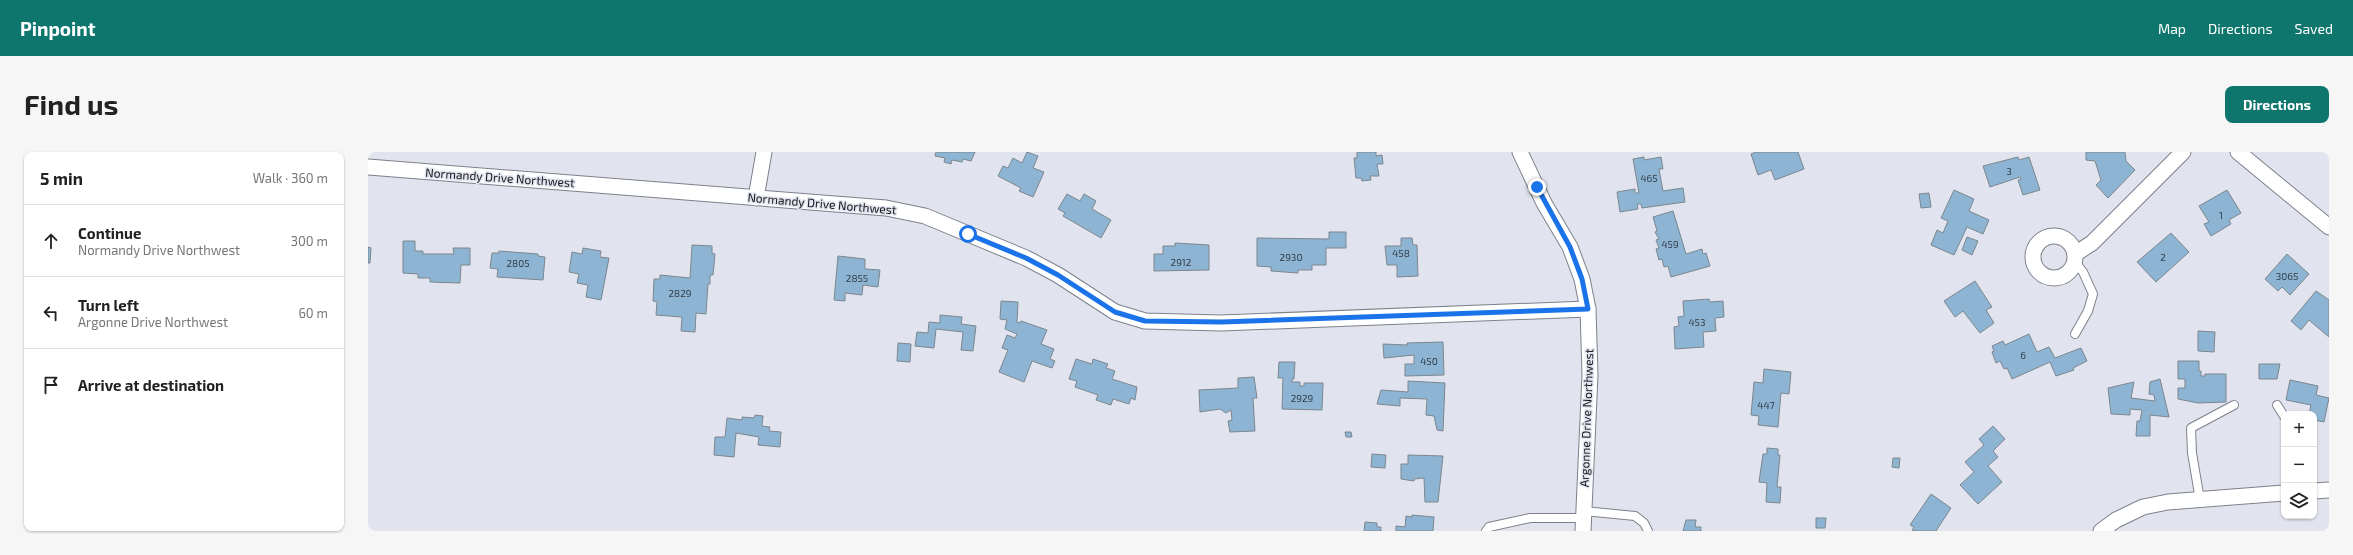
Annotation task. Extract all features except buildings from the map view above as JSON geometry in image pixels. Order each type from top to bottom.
[{"type":"street","points":[[756,198],[764,152]]},
{"type":"street","name":"Argonne Drive Northwest","points":[[1520,152],[1544,203],[1570,247],[1582,279],[1588,309],[1590,375],[1583,520]]},
{"type":"street","points":[[2075,258],[2092,243],[2183,152]]},
{"type":"street","points":[[2238,152],[2329,227]]},
{"type":"street","name":"Normandy Drive Northwest","points":[[368,167],[886,208],[925,216],[1026,258],[1058,275],[1115,312],[1145,321],[1222,322],[1588,309]]},
{"type":"street","points":[[2317,491],[2329,490]]},
{"type":"street","points":[[2101,531],[2116,520],[2144,507],[2200,500],[2281,493]]},
{"type":"lane","points":[[2075,258],[2093,294],[2088,311],[2075,334]]},
{"type":"lane","points":[[2200,500],[2192,453],[2191,428],[2234,405]]},
{"type":"lane","points":[[2277,405],[2281,411]]},
{"type":"lane","points":[[1486,531],[1489,528],[1530,518],[1583,520],[1635,516],[1644,523],[1648,531]]},
{"type":"route","points":[[968,234],[1026,258],[1058,275],[1115,312],[1129,318],[1145,321],[1222,322],[1588,309],[1582,279],[1570,247],[1544,203],[1537,187]]}]
